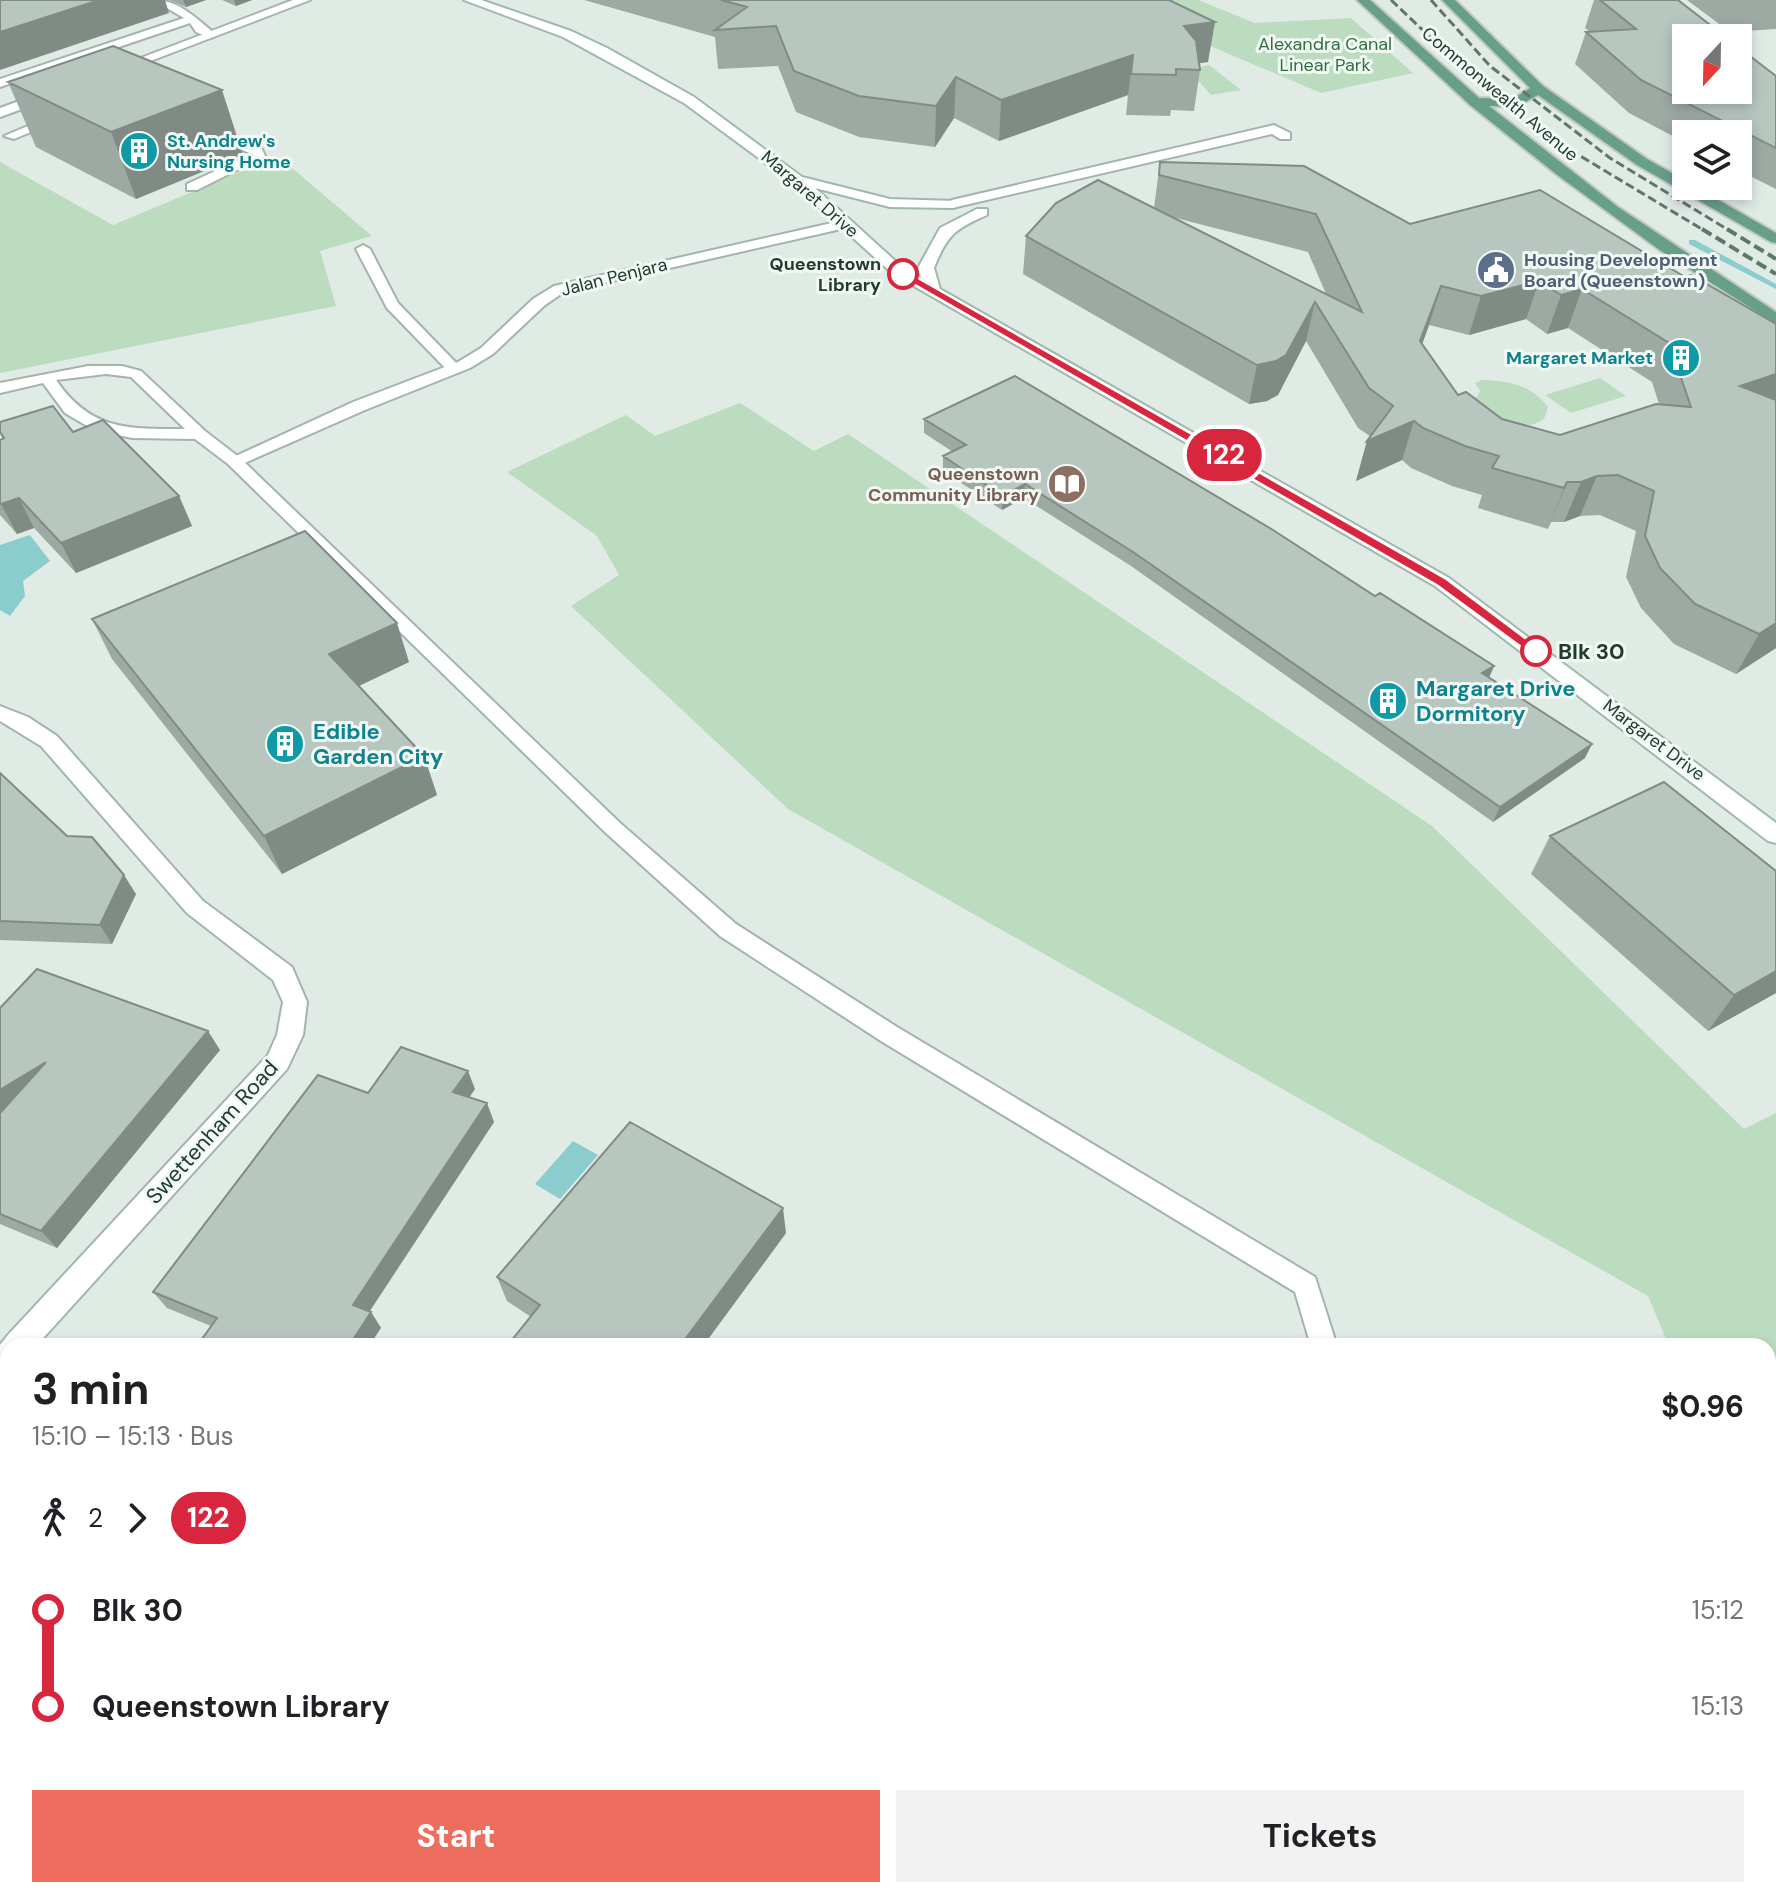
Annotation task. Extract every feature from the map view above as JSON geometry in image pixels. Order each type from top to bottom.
[{"type":"main road","name":"Commonwealth Avenue","points":[[1363,0],[1532,152],[1722,286],[1776,319]]},
{"type":"main road","name":"Commonwealth Avenue","points":[[1448,0],[1538,89],[1642,162],[1776,239]]},
{"type":"main road","points":[[1475,102],[1516,103],[1538,89]]},
{"type":"street","points":[[98,77],[304,0]]},
{"type":"street","name":"Margaret Drive","points":[[470,0],[523,17],[603,51],[710,113],[796,179],[898,271],[1442,582],[1776,835]]},
{"type":"street","points":[[0,113],[57,92]]},
{"type":"street","points":[[796,179],[837,192],[890,203],[952,204],[1274,129],[1285,136],[982,212],[946,227],[934,246],[926,268],[934,294]]},
{"type":"street","name":"Jalan Penjara","points":[[234,461],[454,369],[487,351],[539,302],[559,289],[845,224]]},
{"type":"street","name":"Swettenham Road","points":[[0,713],[21,722],[49,741],[195,907],[283,974],[295,1002],[290,1035],[278,1062],[24,1338]]},
{"type":"lane","points":[[158,0],[193,18],[200,30],[211,35]]},
{"type":"lane","points":[[0,83],[193,18]]},
{"type":"lane","points":[[10,136],[65,115]]},
{"type":"lane","points":[[192,187],[259,156],[258,152],[203,129]]},
{"type":"lane","points":[[363,249],[392,305],[454,369]]},
{"type":"lane","points":[[0,388],[122,368],[136,374],[199,434],[234,461],[613,828],[728,930],[889,1034],[1306,1285],[1322,1338]]},
{"type":"lane","points":[[48,379],[70,409],[99,427],[130,433],[199,434]]},
{"type":"green space","name":"Alexandra Canal Linear Park","points":[[1102,0],[1198,0],[1255,23],[1351,18],[1413,73],[1321,93]]},
{"type":"green space","points":[[1209,65],[1241,90],[1211,95],[1195,77],[1194,68]]},
{"type":"green space","points":[[278,156],[372,236],[320,251],[336,306],[0,373],[0,162],[113,225]]},
{"type":"green space","points":[[1600,378],[1626,396],[1571,413],[1545,395]]},
{"type":"green space","points":[[1482,380],[1510,383],[1534,393],[1548,407],[1544,419],[1534,424],[1513,425],[1494,418],[1466,401],[1477,397],[1480,391],[1475,383]]},
{"type":"green space","points":[[740,403],[814,451],[848,434],[1432,826],[1744,1129],[1776,1113],[1776,1338],[1666,1338],[1648,1296],[788,809],[571,606],[619,575],[597,536],[507,472],[626,415],[655,436]]},
{"type":"water","points":[[30,535],[50,561],[23,581],[25,596],[10,616],[0,610],[0,545]]},
{"type":"water","points":[[573,1141],[598,1155],[560,1199],[535,1184]]},
{"type":"building","points":[[0,0],[99,0],[0,32]]},
{"type":"building","points":[[721,0],[1169,0],[1215,22],[1184,26],[1196,41],[1200,70],[1176,69],[1176,75],[1131,74],[1133,55],[1001,100],[956,77],[936,106],[859,96],[794,71],[776,26],[715,30],[747,7]]},
{"type":"building","points":[[1600,0],[1678,0],[1709,24],[1672,24],[1672,96],[1641,80],[1586,32],[1636,29]]},
{"type":"building","points":[[113,46],[222,90],[111,132],[8,82]]},
{"type":"building","points":[[1752,58],[1776,76],[1776,148],[1752,136],[1752,120],[1720,120],[1689,104],[1752,104]]},
{"type":"building","points":[[1160,162],[1304,166],[1410,224],[1540,190],[1685,277],[1691,275],[1776,324],[1776,374],[1740,386],[1776,400],[1776,623],[1759,634],[1695,604],[1660,568],[1645,536],[1654,491],[1618,475],[1567,482],[1564,488],[1492,468],[1499,456],[1465,446],[1414,421],[1367,441],[1393,406],[1369,388],[1315,302],[1286,355],[1276,361],[1257,365],[1026,236],[1056,203],[1098,180],[1362,312],[1316,214],[1159,175]],"holes":[[[1539,281],[1561,295],[1582,289],[1669,343],[1691,407],[1656,404],[1560,435],[1502,419],[1466,392],[1458,395],[1420,341],[1441,286],[1481,296]]]},
{"type":"building","points":[[1015,376],[1273,530],[1375,596],[1380,593],[1494,666],[1482,673],[1592,744],[1500,807],[1133,552],[1025,484],[1003,496],[943,456],[966,445],[924,419]]},
{"type":"building","points":[[53,406],[73,432],[103,420],[179,496],[61,543],[19,498],[1,504],[0,440],[4,438],[0,432],[0,422]]},
{"type":"building","name":"Edible Garden City","points":[[305,531],[397,623],[329,654],[424,756],[264,836],[92,619]]},
{"type":"building","points":[[0,773],[67,836],[92,837],[124,875],[100,925],[0,921]]},
{"type":"building","points":[[1664,782],[1776,871],[1776,971],[1734,995],[1550,836]]},
{"type":"building","points":[[37,969],[208,1031],[41,1231],[0,1214],[0,1113],[46,1062],[0,1090],[0,1008]]},
{"type":"building","points":[[401,1047],[468,1071],[453,1092],[487,1103],[353,1305],[371,1312],[354,1338],[203,1338],[217,1318],[153,1292],[318,1075],[368,1093]]},
{"type":"building","points":[[630,1122],[783,1208],[686,1338],[513,1338],[540,1305],[497,1277]]},
{"type":"waterway","points":[[1692,242],[1776,287]]},
{"type":"railway","points":[[1391,0],[1467,72],[1572,151],[1705,231]]},
{"type":"railway","points":[[1431,0],[1490,66],[1610,158],[1730,231]]},
{"type":"railway","points":[[1702,229],[1776,274]]},
{"type":"railway","points":[[1727,229],[1776,259]]},
{"type":"bus line","name":"122","points":[[903,274],[1442,582],[1536,651]]},
{"type":"place","name":"St. Andrew's Nursing Home","points":[[139,151]]},
{"type":"place","name":"Housing Development Board (Queenstown)","points":[[1496,270]]},
{"type":"place","name":"Queenstown Library","points":[[903,274]]},
{"type":"place","name":"Margaret Market","points":[[1681,358]]},
{"type":"place","name":"Queenstown Community Library","points":[[1067,484]]},
{"type":"place","name":"Blk 30","points":[[1536,651]]},
{"type":"place","name":"Margaret Drive Dormitory","points":[[1388,701]]},
{"type":"place","name":"Edible Garden City","points":[[285,744]]}]
